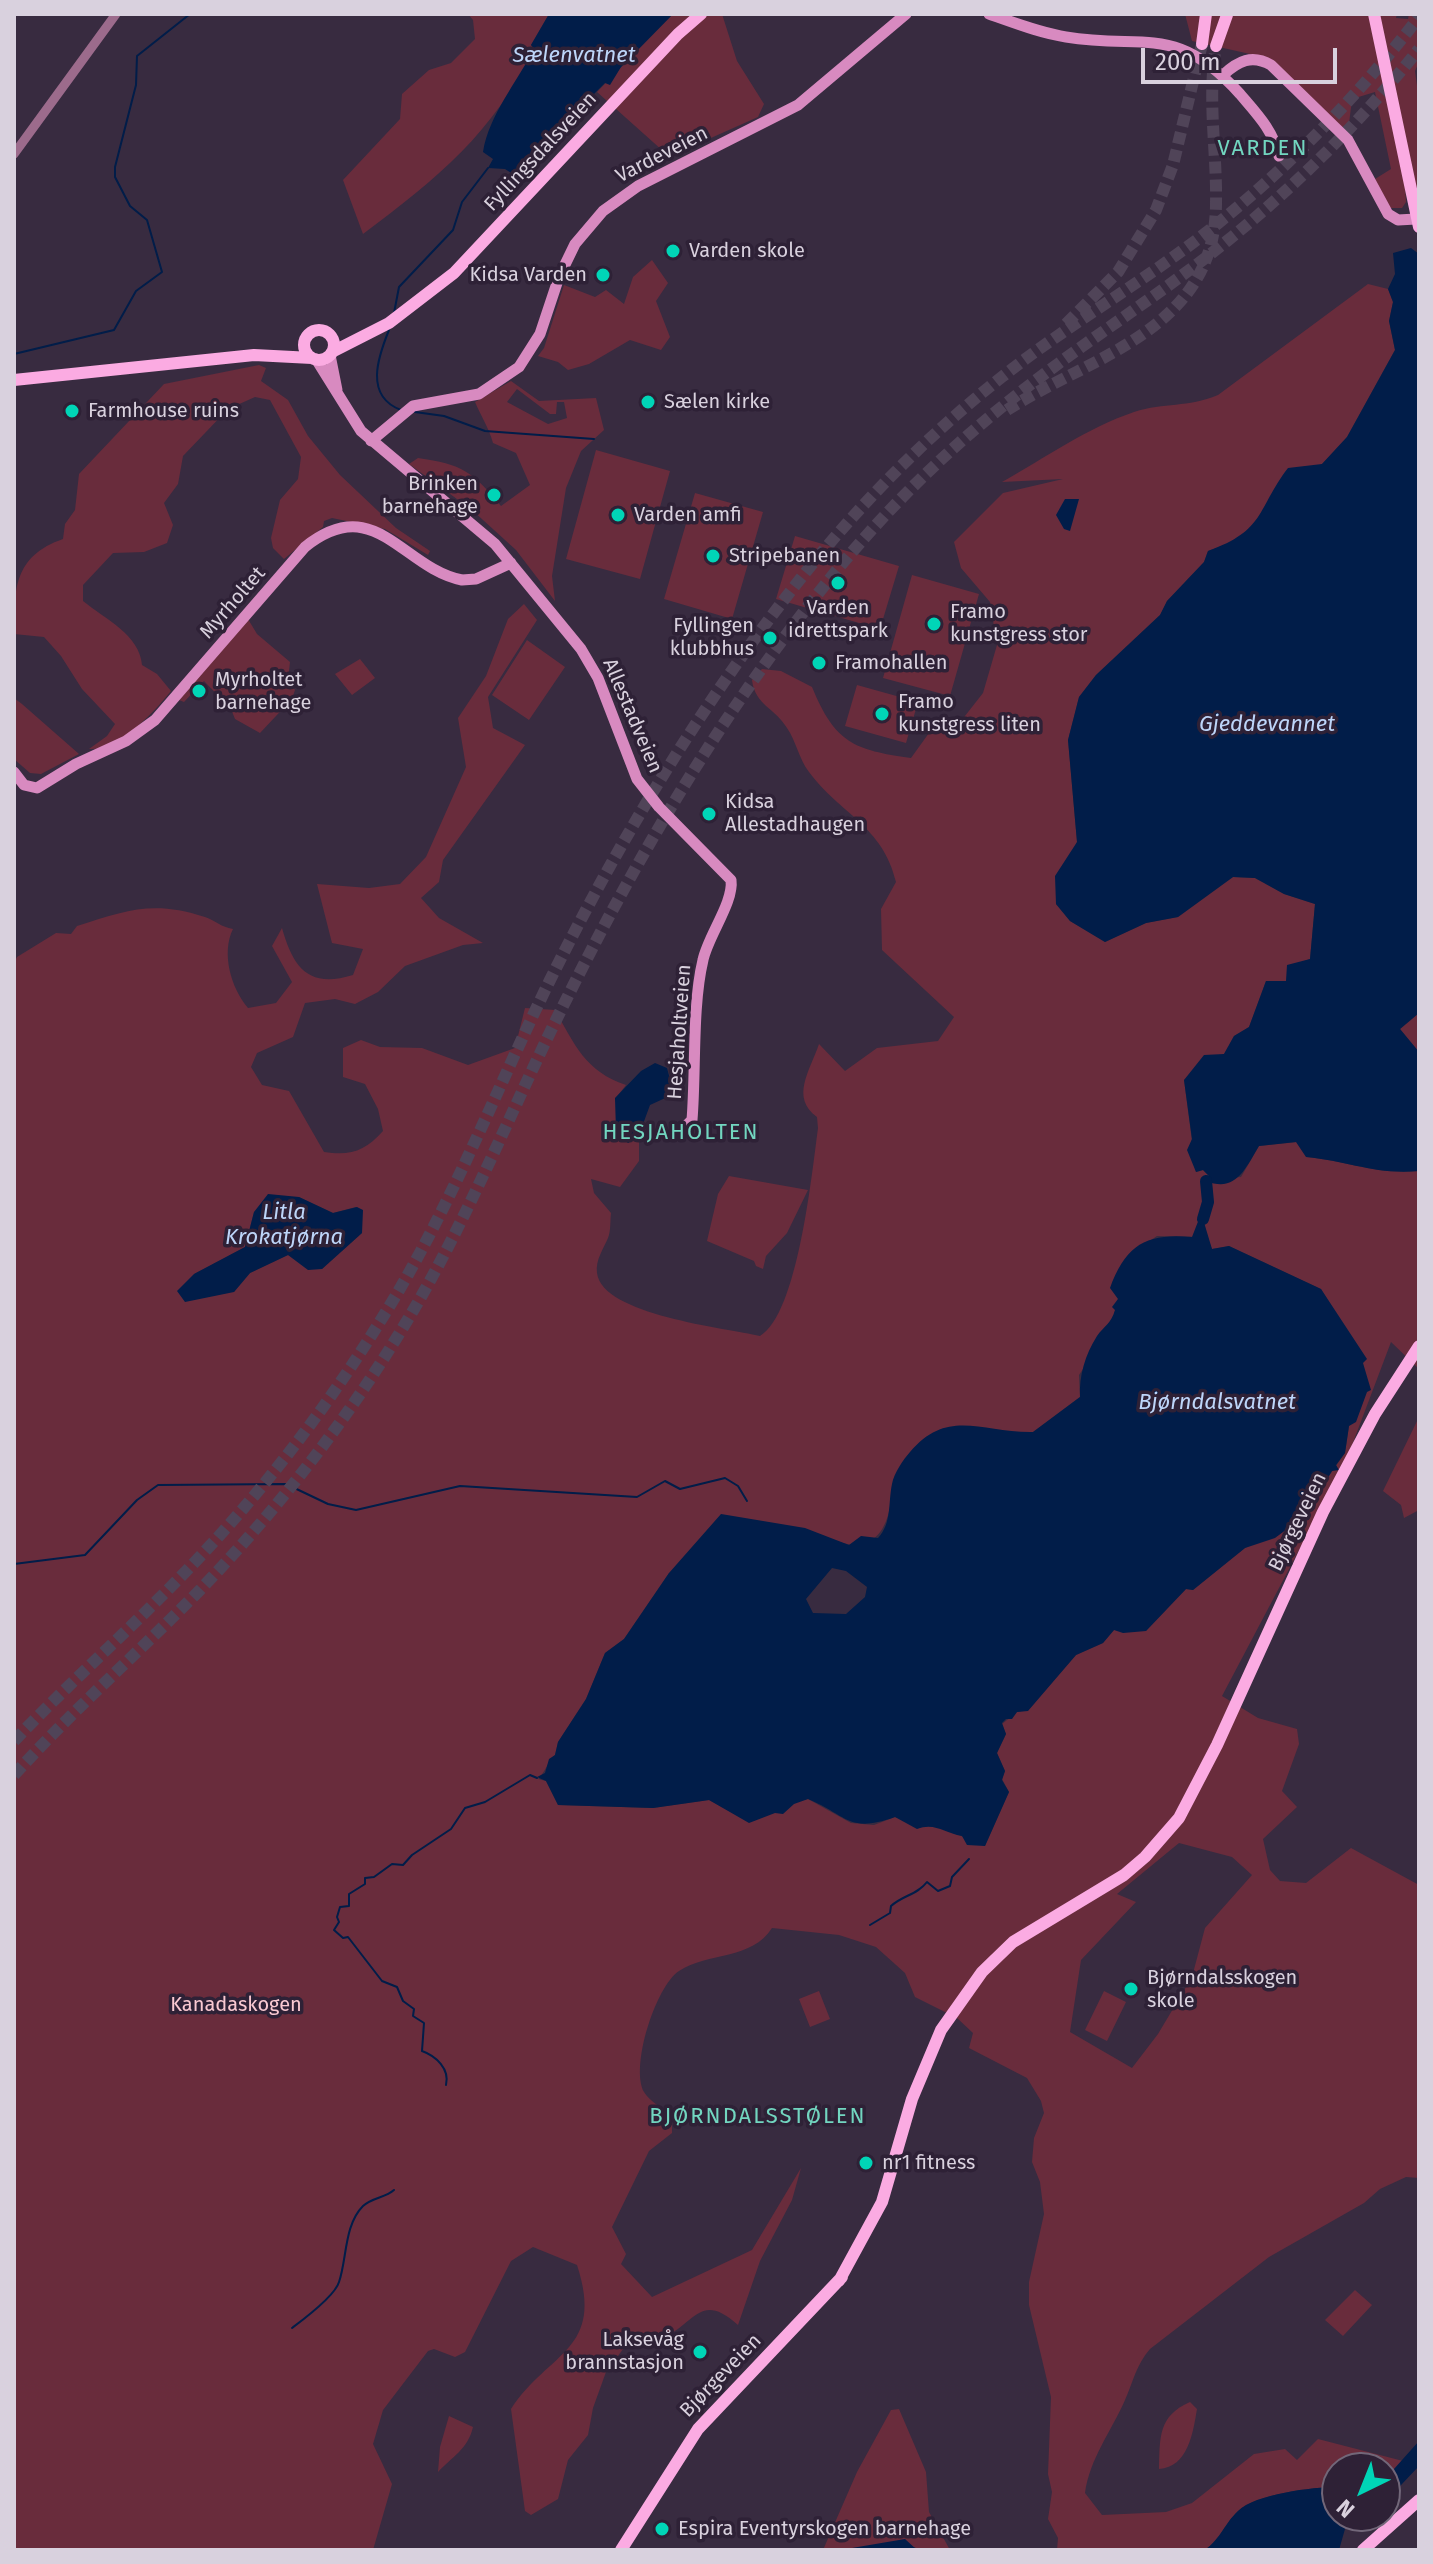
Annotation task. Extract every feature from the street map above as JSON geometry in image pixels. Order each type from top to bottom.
[{"type":"main road","name":"Fyllingsdalsveien","points":[[331,354],[405,311],[443,283],[491,236],[671,40],[701,14]]},
{"type":"main road","name":"Vardeveien","points":[[371,441],[413,406],[479,394],[519,367],[540,334],[559,277],[575,244],[614,202],[638,186],[798,105],[906,14]]},
{"type":"main road","points":[[989,14],[1069,38],[1167,43],[1192,53],[1223,75],[1267,126],[1279,156]]},
{"type":"main road","points":[[1202,44],[1206,14]]},
{"type":"main road","points":[[1214,14],[1228,14],[1216,46]]},
{"type":"main road","points":[[1374,14],[1416,219]]},
{"type":"main road","points":[[1223,75],[1242,61],[1254,59],[1280,72],[1348,140],[1381,203],[1416,219]]},
{"type":"main road","name":"Fyllingsdalsveien","points":[[329,334],[354,332],[405,311]]},
{"type":"main road","points":[[254,355],[297,343],[321,330],[329,334],[334,342],[331,354],[339,398]]},
{"type":"main road","points":[[309,335],[305,348],[354,423],[500,551],[515,568],[479,578]]},
{"type":"main road","points":[[14,380],[254,355],[314,358],[331,354]]},
{"type":"main road","name":"Myrholtet","points":[[14,772],[31,788],[39,787],[148,726],[305,547],[324,534],[349,528],[373,530],[455,579],[479,578]]},
{"type":"main road","points":[[479,578],[500,551]]},
{"type":"main road","name":"Allestadveien","points":[[515,568],[566,629],[598,678],[637,779],[659,807],[726,873],[732,886]]},
{"type":"main road","name":"Hesjaholtveien","points":[[680,1132],[692,1120],[703,957],[732,886]]},
{"type":"main road","name":"Bjørgeveien","points":[[621,2550],[698,2429],[865,2250],[889,2205],[916,2107],[949,2018],[982,1972],[1013,1942],[1096,1892],[1134,1860],[1166,1823],[1225,1721],[1323,1512],[1375,1414],[1419,1346]]},
{"type":"main road","points":[[1363,2550],[1419,2500]]},
{"type":"street","points":[[14,154],[116,14]]},
{"type":"green space","points":[[468,14],[549,14],[531,45],[534,49],[518,79],[481,130],[439,173],[363,234],[343,180],[400,119],[402,94],[429,70],[451,63],[475,39],[473,20]]},
{"type":"green space","points":[[673,14],[722,14],[737,61],[764,104],[758,117],[675,154],[663,151],[597,92]]},
{"type":"green space","points":[[1185,14],[1397,14],[1396,18],[1408,19],[1409,14],[1419,14],[1419,62],[1415,71],[1419,100],[1419,205],[1403,153],[1406,202],[1402,208],[1388,208],[1375,179],[1391,169],[1375,92],[1352,99],[1348,132],[1259,56],[1192,41]]},
{"type":"green space","points":[[652,260],[668,283],[656,301],[670,337],[661,350],[630,340],[589,364],[568,370],[558,362],[538,356],[544,348],[564,285],[595,297],[606,290],[624,304],[633,277]]},
{"type":"green space","name":"Kanadaskogen","points":[[1368,284],[1388,289],[1393,302],[1389,321],[1395,350],[1347,437],[1322,464],[1270,502],[1255,525],[1233,542],[1208,551],[1204,562],[1167,601],[1160,615],[1096,675],[1079,697],[1068,740],[1077,842],[1056,904],[1070,921],[1105,942],[1146,923],[1178,917],[1233,877],[1255,878],[1284,894],[1315,904],[1310,959],[1294,965],[1287,981],[1266,981],[1249,1027],[1234,1036],[1224,1054],[1184,1080],[1196,1172],[1203,1170],[1209,1176],[1206,1180],[1241,1177],[1259,1146],[1297,1142],[1307,1157],[1375,1169],[1419,1171],[1419,1369],[1391,1342],[1346,1461],[1222,1696],[1258,1718],[1297,1729],[1299,1744],[1282,1791],[1297,1807],[1263,1839],[1270,1870],[1280,1881],[1306,1883],[1351,1848],[1419,1885],[1419,2178],[1406,2177],[1380,2189],[1364,2203],[1269,2257],[1150,2349],[1138,2367],[1096,2457],[1085,2493],[1102,2515],[1166,2512],[1192,2503],[1254,2454],[1285,2449],[1297,2460],[1318,2439],[1368,2452],[1321,2452],[1321,2488],[1285,2493],[1246,2505],[1205,2550],[1057,2550],[1058,2538],[1048,2519],[1052,2492],[1048,2474],[1051,2397],[1029,2305],[1029,2282],[1044,2214],[1040,2182],[1032,2162],[1034,2138],[1044,2113],[1041,2101],[1027,2078],[969,2048],[973,2033],[957,2018],[915,1997],[905,1973],[876,1947],[839,1935],[772,1928],[753,1946],[679,1971],[670,1979],[654,2009],[643,2046],[641,2080],[646,2095],[672,2116],[672,2133],[649,2151],[612,2227],[626,2254],[621,2264],[652,2297],[752,2250],[801,2168],[792,2200],[760,2261],[738,2325],[713,2310],[704,2311],[657,2339],[632,2337],[606,2372],[593,2408],[588,2435],[568,2460],[558,2499],[531,2515],[525,2511],[511,2409],[569,2348],[584,2316],[584,2294],[577,2265],[533,2247],[511,2261],[465,2352],[455,2357],[434,2349],[428,2351],[383,2410],[373,2444],[392,2484],[373,2550],[14,2550],[14,963],[17,957],[56,933],[71,934],[77,926],[94,920],[155,908],[187,912],[233,929],[228,949],[230,970],[237,991],[248,1008],[276,1003],[292,982],[272,946],[282,928],[297,964],[314,977],[337,979],[353,975],[363,949],[332,943],[317,884],[369,888],[400,884],[426,857],[466,767],[458,718],[486,676],[508,619],[524,604],[537,620],[488,697],[493,728],[525,745],[443,860],[439,882],[421,898],[439,918],[483,943],[463,945],[405,966],[378,992],[355,1004],[335,999],[305,1003],[293,1037],[257,1053],[251,1067],[262,1085],[289,1091],[324,1152],[350,1152],[364,1147],[383,1131],[378,1109],[365,1084],[343,1077],[343,1048],[361,1040],[380,1047],[422,1048],[468,1065],[515,1048],[525,1008],[555,1010],[575,1045],[591,1064],[626,1085],[615,1099],[628,1143],[639,1135],[639,1161],[620,1187],[591,1179],[594,1193],[611,1213],[609,1235],[597,1268],[604,1287],[642,1309],[695,1324],[760,1336],[773,1323],[784,1300],[801,1240],[818,1128],[817,1117],[809,1109],[803,1092],[819,1044],[845,1071],[877,1048],[938,1041],[954,1017],[882,950],[881,909],[896,882],[890,863],[871,834],[809,772],[787,728],[761,701],[752,680],[762,669],[781,671],[812,687],[829,721],[849,740],[861,747],[911,758],[929,733],[961,721],[983,693],[997,645],[990,602],[961,568],[954,542],[1003,493],[1063,479],[1002,482],[1117,419],[1145,409],[1196,402],[1218,395]],"holes":[[[299,1197],[333,1213],[356,1207],[362,1233],[322,1269],[288,1255],[250,1273],[234,1292],[194,1274],[245,1247],[254,1212]],[[1157,1236],[1207,1237],[1212,1249],[1229,1246],[1321,1289],[1353,1342],[1369,1386],[1349,1426],[1345,1453],[1298,1520],[1245,1548],[1193,1590],[1186,1589],[1146,1631],[1114,1630],[1103,1643],[1076,1655],[1028,1710],[1017,1712],[1002,1724],[1006,1734],[997,1753],[1005,1771],[1002,1779],[1009,1792],[985,1846],[942,1828],[895,1817],[874,1825],[851,1823],[808,1799],[731,1812],[709,1800],[653,1808],[558,1805],[546,1781],[538,1779],[586,1699],[605,1653],[624,1639],[669,1573],[836,1541],[857,1545],[866,1543],[884,1527],[890,1507],[1005,1433],[1033,1432],[1080,1397],[1079,1375],[1111,1327],[1118,1299],[1148,1242]],[[1179,1843],[1232,1857],[1252,1875],[1205,1928],[1192,1977],[1158,2034],[1132,2068],[1070,2032],[1081,1960],[1136,1902],[1117,1894]]]},
{"type":"green space","points":[[259,365],[266,368],[261,381],[288,400],[308,436],[340,475],[396,528],[430,551],[428,555],[385,529],[332,518],[324,521],[323,527],[284,559],[273,548],[271,538],[280,500],[298,479],[301,457],[270,400],[255,397],[228,409],[183,456],[178,484],[164,503],[173,525],[167,543],[144,552],[113,553],[83,585],[83,601],[128,636],[140,654],[142,665],[157,674],[171,691],[124,737],[112,744],[89,749],[107,736],[115,724],[82,689],[61,656],[44,637],[14,634],[20,576],[35,555],[63,539],[65,524],[75,510],[79,474],[164,384]]},
{"type":"green space","points":[[511,381],[539,401],[596,398],[604,430],[581,451],[566,488],[552,576],[555,601],[516,550],[472,510],[409,464],[418,458],[456,467],[474,477],[501,506],[530,485],[516,453],[493,443],[475,402]],"holes":[[[517,389],[550,414],[556,414],[557,402],[564,402],[567,418],[548,424],[507,402]]]},
{"type":"green space","name":"Varden amfi","points":[[596,450],[670,471],[640,579],[566,559]]},
{"type":"green space","name":"Stripebanen","points":[[695,493],[763,512],[732,619],[664,599]]},
{"type":"green space","name":"Varden idrettspark","points":[[795,536],[899,566],[880,629],[776,599]]},
{"type":"green space","name":"Framo kunstgress stor","points":[[912,575],[979,594],[950,696],[883,678]]},
{"type":"green space","points":[[248,619],[257,634],[290,662],[288,680],[295,690],[292,699],[260,733],[235,719],[231,709],[204,681],[184,702],[179,700]]},
{"type":"green space","points":[[527,640],[565,667],[529,720],[492,695]]},
{"type":"green space","points":[[360,659],[375,678],[352,695],[335,674]]},
{"type":"green space","name":"Framo kunstgress liten","points":[[857,685],[918,702],[906,743],[845,726]]},
{"type":"green space","points":[[14,698],[79,754],[41,774],[30,773],[14,759]]},
{"type":"green space","points":[[1419,1013],[1419,1052],[1400,1029]]},
{"type":"green space","points":[[729,1176],[808,1190],[787,1233],[766,1256],[763,1269],[756,1266],[754,1261],[707,1241],[718,1194]]},
{"type":"green space","points":[[1419,1417],[1419,1510],[1404,1518],[1401,1505],[1383,1491]]},
{"type":"green space","points":[[819,1991],[830,2019],[810,2027],[799,1999]]},
{"type":"green space","points":[[1104,1991],[1126,2002],[1107,2041],[1085,2030]]},
{"type":"green space","points":[[1355,2290],[1372,2305],[1343,2336],[1325,2320]]},
{"type":"green space","points":[[1190,2402],[1197,2409],[1187,2447],[1177,2462],[1159,2469],[1161,2437],[1166,2421]]},
{"type":"green space","points":[[899,2409],[926,2472],[929,2512],[950,2550],[917,2550],[915,2547],[823,2550],[857,2472],[891,2410]]},
{"type":"green space","points":[[449,2416],[473,2427],[463,2447],[438,2472],[440,2447]]},
{"type":"water","name":"Sælenvatnet","points":[[549,14],[673,14],[621,67],[610,85],[605,83],[582,106],[565,135],[519,178],[505,169],[488,168],[493,159],[483,152],[497,112],[534,49],[531,45]]},
{"type":"water","name":"Gjeddevannet","points":[[1411,248],[1419,254],[1419,1013],[1400,1029],[1419,1052],[1419,1171],[1375,1169],[1306,1157],[1296,1142],[1259,1146],[1238,1177],[1225,1184],[1216,1184],[1206,1181],[1209,1176],[1203,1170],[1196,1172],[1187,1150],[1192,1139],[1184,1080],[1204,1055],[1224,1054],[1234,1036],[1249,1027],[1266,981],[1286,981],[1287,965],[1310,959],[1315,904],[1284,894],[1255,878],[1233,877],[1178,917],[1146,923],[1105,942],[1070,921],[1056,904],[1055,876],[1077,842],[1068,740],[1079,697],[1096,675],[1160,615],[1167,601],[1204,562],[1208,551],[1227,543],[1250,527],[1288,468],[1322,464],[1347,437],[1395,350],[1389,321],[1393,302],[1388,289],[1395,274],[1393,253]]},
{"type":"water","points":[[1065,499],[1079,499],[1070,531],[1064,529],[1056,515]]},
{"type":"water","points":[[655,1063],[667,1068],[674,1094],[650,1105],[639,1135],[628,1143],[616,1130],[615,1098],[641,1071]]},
{"type":"water","name":"Litla Krokatjørna","points":[[268,1194],[299,1197],[333,1213],[357,1207],[363,1210],[362,1233],[322,1269],[308,1270],[288,1255],[250,1273],[234,1292],[185,1302],[177,1291],[194,1274],[245,1247],[254,1212]]},
{"type":"water","name":"Bjørndalsvatnet","points":[[1199,1219],[1203,1219],[1212,1249],[1229,1246],[1321,1289],[1367,1359],[1363,1363],[1371,1390],[1367,1392],[1356,1422],[1349,1426],[1345,1453],[1336,1465],[1339,1470],[1332,1471],[1315,1499],[1310,1500],[1287,1529],[1275,1538],[1245,1548],[1193,1590],[1186,1589],[1146,1631],[1123,1633],[1114,1630],[1103,1643],[1076,1655],[1028,1711],[1017,1712],[1012,1719],[1002,1723],[1006,1734],[997,1753],[1005,1771],[1002,1780],[1009,1792],[985,1846],[967,1845],[962,1836],[934,1827],[917,1829],[895,1817],[867,1824],[857,1823],[808,1799],[794,1804],[783,1814],[775,1813],[749,1823],[709,1800],[653,1808],[558,1805],[546,1781],[537,1777],[545,1773],[558,1742],[586,1699],[605,1653],[624,1639],[669,1573],[721,1514],[805,1528],[849,1545],[861,1536],[878,1538],[888,1519],[895,1475],[907,1455],[924,1438],[952,1426],[1033,1432],[1080,1397],[1086,1358],[1115,1310],[1112,1307],[1118,1299],[1110,1288],[1123,1261],[1140,1244],[1150,1240],[1192,1237]],"holes":[[[832,1568],[846,1571],[867,1587],[865,1597],[846,1614],[813,1613],[806,1599]]]},
{"type":"water","points":[[1419,2441],[1419,2466],[1401,2485],[1401,2461]]},
{"type":"water","points":[[1321,2488],[1321,2532],[1344,2532],[1339,2550],[1205,2550],[1246,2505]]},
{"type":"water","points":[[905,2539],[917,2550],[850,2550],[852,2548]]},
{"type":"waterway","points":[[14,354],[114,330],[136,291],[162,272],[147,220],[130,206],[115,177],[115,167],[136,85],[137,56],[190,14]]},
{"type":"waterway","points":[[394,313],[399,287],[453,230],[462,202],[488,168]]},
{"type":"waterway","points":[[389,330],[378,363],[378,386],[389,404],[401,410]]},
{"type":"waterway","points":[[415,412],[444,416],[485,431],[594,439]]},
{"type":"waterway","points":[[1203,1219],[1208,1202],[1206,1181]]},
{"type":"waterway","points":[[14,1564],[85,1555],[137,1500],[158,1485],[286,1484],[328,1504],[356,1510],[460,1486],[637,1497],[665,1481],[680,1489],[725,1478],[738,1486],[747,1501]]},
{"type":"waterway","points":[[446,2085],[446,2074],[441,2064],[422,2051],[424,2023],[413,2016],[414,2009],[403,2001],[397,1987],[382,1981],[348,1937],[343,1938],[334,1930],[339,1922],[337,1917],[340,1907],[349,1906],[349,1894],[365,1884],[365,1878],[374,1877],[392,1864],[403,1865],[412,1855],[451,1829],[465,1808],[485,1802],[530,1775],[537,1778]]},
{"type":"waterway","points":[[870,1925],[890,1913],[891,1906],[896,1902],[927,1882],[938,1891],[950,1886],[952,1877],[969,1859]]},
{"type":"waterway","points":[[292,2328],[336,2288],[342,2273],[349,2232],[357,2214],[367,2203],[394,2190]]},
{"type":"tunnel","points":[[14,1741],[218,1537],[270,1477],[341,1382],[430,1234],[550,980],[634,823],[730,673],[826,547],[879,488],[966,406],[1028,357],[1199,238],[1276,174],[1351,98],[1419,17]]},
{"type":"tunnel","points":[[1066,324],[1118,272],[1156,210],[1173,165],[1202,44]]},
{"type":"tunnel","points":[[1007,410],[1143,334],[1172,310],[1195,282],[1210,247],[1216,204],[1212,105],[1216,46]]},
{"type":"tunnel","points":[[14,1775],[226,1562],[303,1472],[373,1375],[442,1258],[567,998],[653,837],[751,683],[824,586],[888,512],[983,423],[1035,381],[1200,262],[1279,197],[1352,126],[1419,49]]},
{"type":"place","name":"Varden skole","points":[[673,251]]},
{"type":"place","name":"Kidsa Varden","points":[[603,275]]},
{"type":"place","name":"Sælen kirke","points":[[648,402]]},
{"type":"place","name":"Farmhouse ruins","points":[[72,411]]},
{"type":"place","name":"Brinken barnehage","points":[[494,495]]},
{"type":"place","name":"Varden amfi","points":[[618,515]]},
{"type":"place","name":"Stripebanen","points":[[713,556]]},
{"type":"place","name":"Varden idrettspark","points":[[838,583]]},
{"type":"place","name":"Framo kunstgress stor","points":[[934,624]]},
{"type":"place","name":"Fyllingen klubbhus","points":[[770,638]]},
{"type":"place","name":"Framohallen","points":[[819,663]]},
{"type":"place","name":"Myrholtet barnehage","points":[[199,691]]},
{"type":"place","name":"Framo kunstgress liten","points":[[882,714]]},
{"type":"place","name":"Kidsa Allestadhaugen","points":[[709,814]]},
{"type":"place","name":"Bjørndalsskogen skole","points":[[1131,1989]]},
{"type":"place","name":"nr1 fitness","points":[[866,2163]]},
{"type":"place","name":"Laksevåg brannstasjon","points":[[700,2352]]},
{"type":"place","name":"Espira Eventyrskogen barnehage","points":[[662,2529]]},
{"type":"district","name":"VARDEN","points":[[1263,149]]},
{"type":"district","name":"HESJAHOLTEN","points":[[681,1133]]},
{"type":"district","name":"BJØRNDALSSTØLEN","points":[[758,2117]]}]
